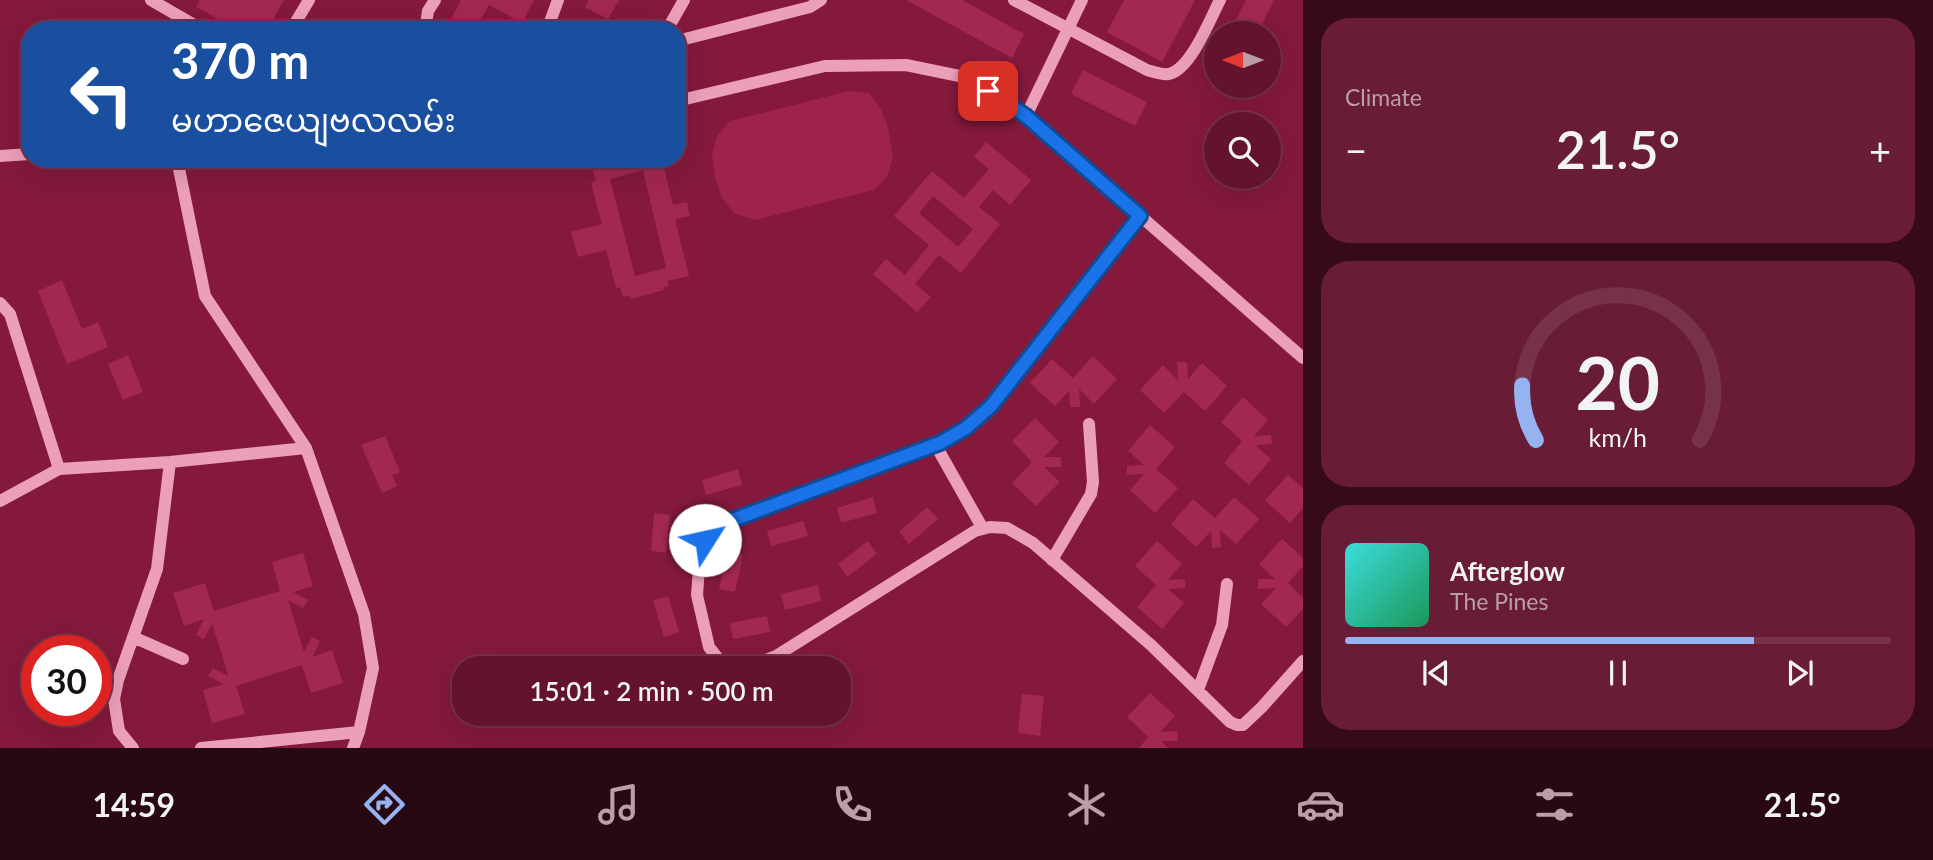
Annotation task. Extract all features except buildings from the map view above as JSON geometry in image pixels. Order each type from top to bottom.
[{"type":"street","points":[[151,0],[187,21]]},
{"type":"street","points":[[296,21],[309,0]]},
{"type":"street","points":[[426,21],[428,11],[435,0]]},
{"type":"street","points":[[550,21],[558,0]]},
{"type":"street","points":[[672,21],[684,0]]},
{"type":"street","points":[[686,39],[810,7],[821,0]]},
{"type":"street","points":[[1013,0],[1147,70],[1169,74],[1188,61],[1220,0]]},
{"type":"street","points":[[1026,116],[1082,0]]},
{"type":"street","points":[[686,99],[825,66],[906,65],[969,78],[1026,116],[1303,358]]},
{"type":"street","points":[[0,156],[21,155]]},
{"type":"street","points":[[179,168],[205,296],[306,448],[363,614],[373,668],[353,748]]},
{"type":"street","points":[[1140,216],[991,406],[966,428],[935,444],[719,525],[705,540],[700,554],[697,595],[709,647],[720,661],[734,667],[750,666],[776,656],[975,531],[990,527],[1007,528],[1033,543],[1151,645],[1230,722],[1237,725],[1243,725],[1262,707],[1303,661]]},
{"type":"street","points":[[0,303],[10,314],[59,469]]},
{"type":"street","points":[[1052,560],[1091,494],[1093,482],[1089,424]]},
{"type":"street","points":[[935,444],[983,529]]},
{"type":"street","points":[[0,501],[59,469],[170,462],[306,448]]},
{"type":"street","points":[[133,748],[119,732],[114,699],[118,680],[158,569],[170,462]]},
{"type":"street","points":[[1198,690],[1222,625],[1227,584]]},
{"type":"street","points":[[133,637],[183,659]]},
{"type":"street","points":[[201,748],[359,732]]},
{"type":"shaded area","points":[[849,91],[869,93],[881,109],[888,128],[893,157],[887,177],[874,190],[755,220],[735,214],[722,198],[715,178],[712,154],[717,136],[730,121]]},
{"type":"route","points":[[705,540],[719,525],[940,443],[966,428],[991,406],[1140,216],[1026,116],[988,91]]}]
